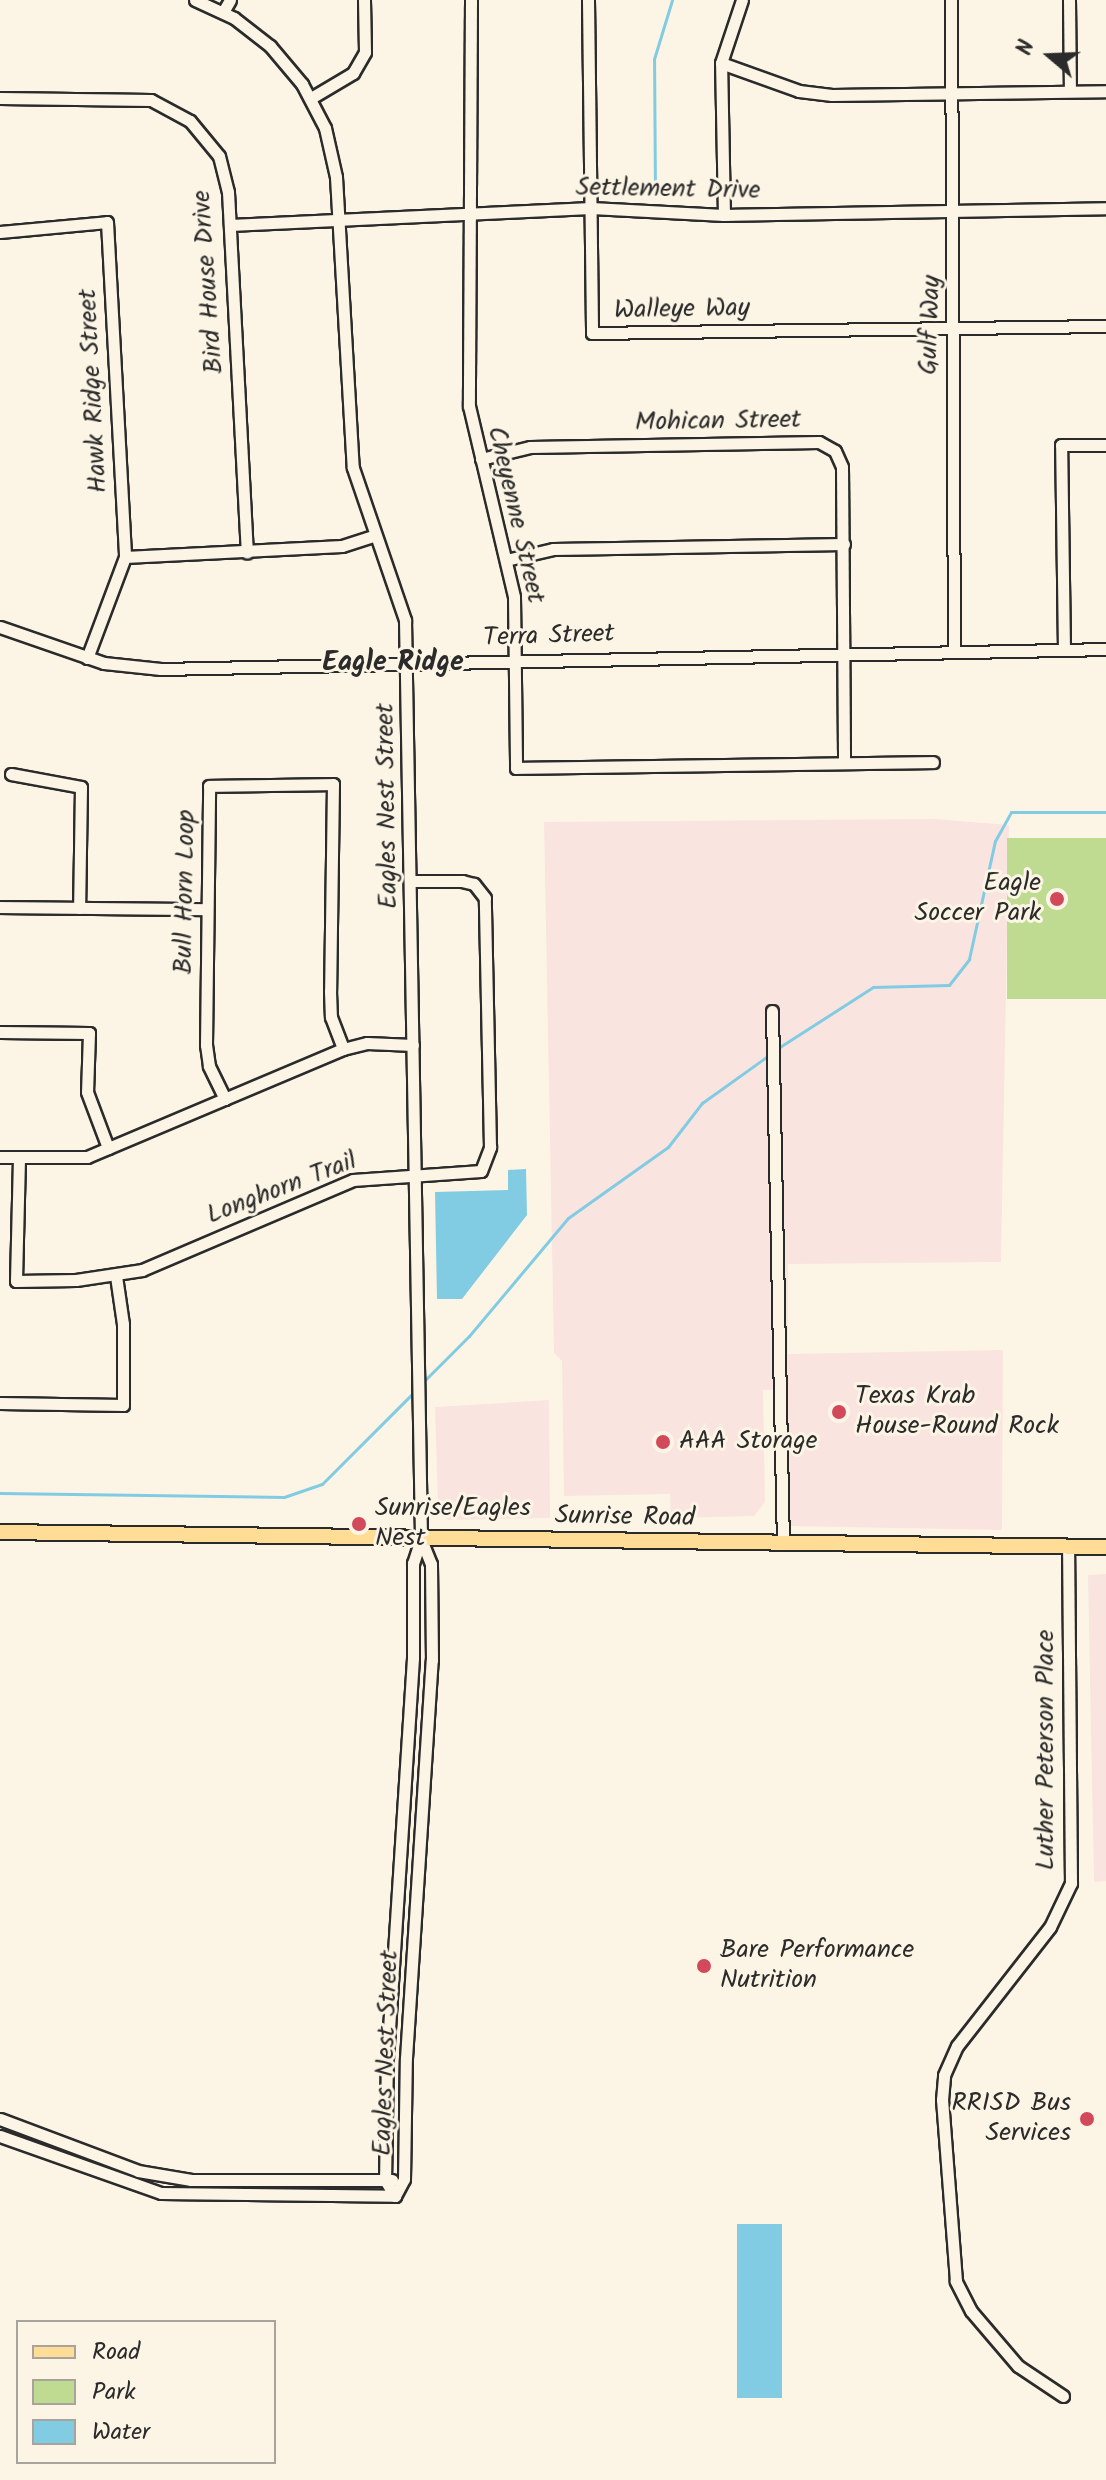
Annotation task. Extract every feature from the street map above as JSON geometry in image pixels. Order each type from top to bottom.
[{"type":"main road","name":"Sunrise Road","points":[[0,1532],[1106,1547]]},
{"type":"street","name":"Eagles Nest Street","points":[[195,0],[223,12],[270,46],[311,98],[330,145],[339,219],[351,453],[357,489],[402,604],[408,664],[421,1539],[413,1563],[413,1658],[387,2056],[385,2180],[395,2196]]},
{"type":"street","points":[[223,12],[230,0]]},
{"type":"street","points":[[311,98],[353,73],[365,52],[364,0]]},
{"type":"street","name":"Cheyenne Street","points":[[471,0],[473,213],[469,406],[517,620],[516,768],[933,762]]},
{"type":"street","name":"Walleye Way","points":[[588,0],[592,333],[1106,326]]},
{"type":"street","points":[[724,215],[721,63],[742,0]]},
{"type":"street","name":"Gulf Way","points":[[951,0],[954,94],[954,652]]},
{"type":"street","points":[[1069,0],[1070,91]]},
{"type":"street","points":[[721,63],[799,91],[832,95],[1106,91]]},
{"type":"street","name":"Bird House Drive","points":[[0,98],[135,98],[176,112],[199,129],[219,156],[230,225],[247,552]]},
{"type":"street","name":"Settlement Drive","points":[[230,225],[591,208],[724,215],[1106,208]]},
{"type":"street","name":"Hawk Ridge Street","points":[[0,232],[107,222],[125,557],[87,658]]},
{"type":"street","name":"Mohican Street","points":[[481,459],[530,447],[819,442],[835,451],[842,467],[844,761]]},
{"type":"street","points":[[1064,650],[1061,445],[1106,445]]},
{"type":"street","points":[[125,557],[342,546],[375,535]]},
{"type":"street","points":[[506,560],[553,549],[844,544]]},
{"type":"street","name":"Terra Street","points":[[0,627],[87,658],[161,669],[408,664],[516,658],[1106,649]]},
{"type":"street","points":[[11,774],[81,787],[79,908]]},
{"type":"street","name":"Bull Horn Loop","points":[[225,1099],[209,1066],[206,1045],[209,786],[333,784],[330,991],[331,1017],[343,1049]]},
{"type":"street","name":"Longhorn Trail","points":[[19,1158],[16,1281],[116,1276],[142,1270],[337,1186],[371,1176],[481,1171],[490,1154],[485,898],[474,884],[462,881],[411,881]]},
{"type":"street","points":[[0,907],[206,909]]},
{"type":"street","points":[[772,1011],[783,1543]]},
{"type":"street","points":[[0,1032],[89,1033],[87,1092],[108,1148]]},
{"type":"street","points":[[0,1157],[87,1157],[343,1049],[367,1043],[413,1045]]},
{"type":"street","points":[[0,1403],[123,1405],[123,1324],[116,1276]]},
{"type":"street","name":"Eagles Nest Street","points":[[395,2196],[404,2179],[406,2058],[432,1648],[431,1564],[421,1539]]},
{"type":"street","name":"Luther Peterson Place","points":[[1063,2396],[1018,2366],[971,2311],[956,2281],[942,2100],[944,2075],[957,2046],[1050,1927],[1071,1883],[1068,1547]]},
{"type":"street","points":[[0,2119],[138,2171],[191,2180],[404,2179]]},
{"type":"street","points":[[0,2136],[161,2193],[395,2196]]},
{"type":"shaded area","points":[[935,819],[1009,825],[1001,1262],[788,1264],[788,1354],[1003,1350],[1002,1530],[789,1526],[785,1389],[763,1390],[765,1502],[754,1516],[671,1518],[670,1494],[564,1496],[562,1361],[554,1353],[544,822]]},
{"type":"shaded area","points":[[549,1400],[550,1518],[448,1520],[438,1507],[435,1407]]},
{"type":"shaded area","points":[[1106,1574],[1106,1881],[1094,1882],[1088,1575]]},
{"type":"green space","name":"Eagle Soccer Park","points":[[1007,838],[1106,838],[1106,999],[1007,999]]},
{"type":"water","points":[[526,1169],[527,1215],[462,1299],[437,1299],[435,1192],[508,1190],[508,1170]]},
{"type":"water","points":[[737,2224],[782,2224],[782,2398],[737,2398]]},
{"type":"waterway","points":[[655,194],[654,59],[672,0]]},
{"type":"waterway","points":[[775,1050],[873,987],[949,985],[969,959],[995,841],[1011,812],[1106,812]]},
{"type":"waterway","points":[[423,1382],[469,1336],[568,1218],[668,1147],[702,1103],[769,1055]]},
{"type":"waterway","points":[[0,1493],[284,1497],[322,1484],[415,1391]]},
{"type":"place","name":"Eagle Soccer Park","points":[[1057,899]]},
{"type":"place","name":"Texas Krab House-Round Rock","points":[[839,1412]]},
{"type":"place","name":"AAA Storage","points":[[663,1442]]},
{"type":"place","name":"Sunrise/Eagles Nest","points":[[359,1524]]},
{"type":"place","name":"Bare Performance Nutrition","points":[[704,1966]]},
{"type":"place","name":"RRISD Bus Services","points":[[1087,2119]]},
{"type":"district","name":"Eagle Ridge","points":[[393,663]]}]
